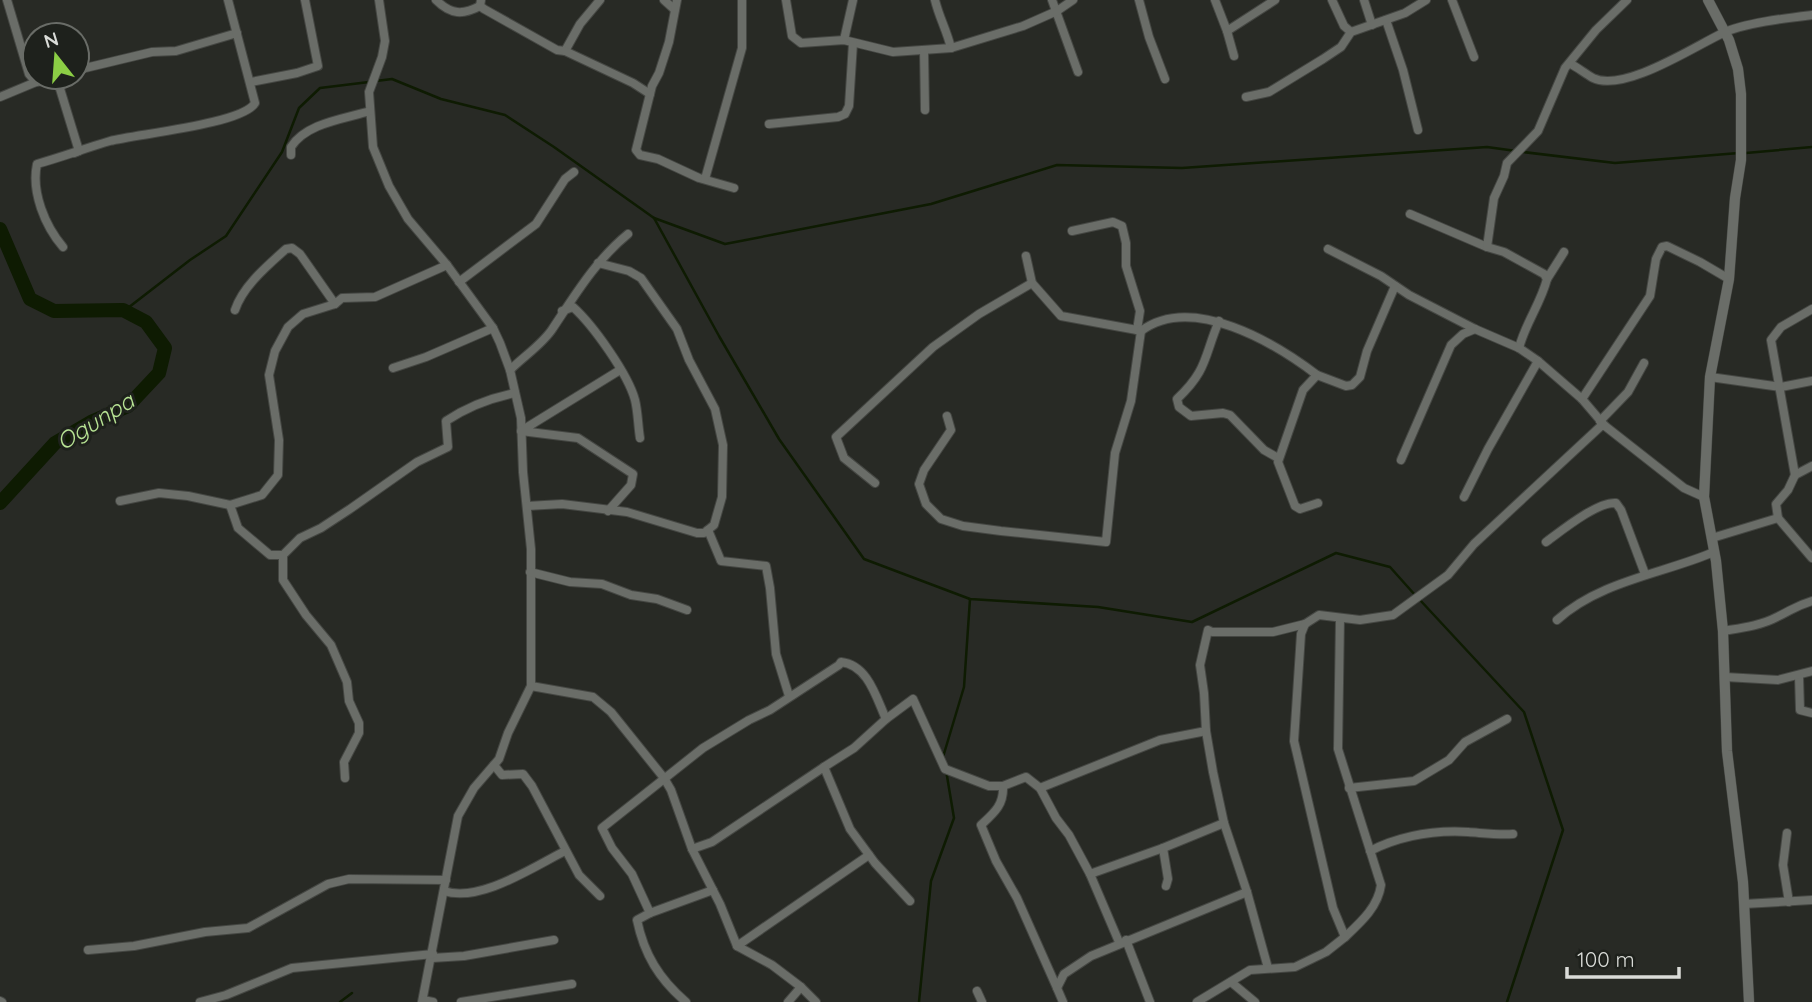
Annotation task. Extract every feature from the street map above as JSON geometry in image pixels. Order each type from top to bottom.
[{"type":"street","points":[[37,164],[113,140],[173,132],[248,111],[255,103],[228,0]]},
{"type":"street","points":[[251,82],[284,77],[318,66],[305,0]]},
{"type":"street","points":[[379,0],[385,41],[369,92],[373,147],[389,186],[408,219],[447,265],[493,328],[510,370],[515,393],[522,430],[527,506],[531,686],[494,765],[474,789],[458,816],[422,1001],[433,1002]]},
{"type":"street","points":[[436,0],[445,9],[455,13],[465,13],[481,3],[557,50],[565,51],[650,94]]},
{"type":"street","points":[[565,51],[580,24],[600,0]]},
{"type":"street","points":[[664,0],[676,4],[669,42],[650,94],[636,150],[734,188]]},
{"type":"street","points":[[705,179],[742,48],[742,0]]},
{"type":"street","points":[[786,0],[792,36],[801,43],[862,43],[893,52],[951,48],[1023,26],[1073,0]]},
{"type":"street","points":[[769,124],[845,114],[849,106],[849,42],[853,0]]},
{"type":"street","points":[[935,0],[951,48]]},
{"type":"street","points":[[1052,0],[1078,72]]},
{"type":"street","points":[[1139,0],[1165,79]]},
{"type":"street","points":[[1215,0],[1234,56]]},
{"type":"street","points":[[1227,31],[1275,0]]},
{"type":"street","points":[[1332,0],[1344,26],[1351,32]]},
{"type":"street","points":[[1364,0],[1372,25]]},
{"type":"street","points":[[1245,97],[1269,92],[1323,60],[1341,47],[1351,32],[1405,13],[1426,0]]},
{"type":"street","points":[[1452,0],[1475,57]]},
{"type":"street","points":[[1487,247],[1494,198],[1507,163],[1538,131],[1565,68],[1571,64],[1596,30],[1627,0]]},
{"type":"street","points":[[1708,0],[1725,32],[1738,69],[1741,94],[1741,160],[1729,279],[1710,377],[1704,497],[1714,552],[1723,631],[1727,751],[1744,904],[1749,1002]]},
{"type":"street","points":[[5,3],[21,50]]},
{"type":"street","points":[[1571,64],[1594,79],[1626,78],[1676,59],[1725,32],[1812,15]]},
{"type":"street","points":[[1386,20],[1403,70],[1418,130]]},
{"type":"street","points":[[91,67],[152,52],[176,51],[237,33]]},
{"type":"street","points":[[923,50],[925,110]]},
{"type":"street","points":[[0,97],[21,88]]},
{"type":"street","points":[[37,164],[79,151],[62,91]]},
{"type":"street","points":[[291,155],[291,147],[303,134],[370,111]]},
{"type":"street","points":[[37,164],[37,191],[54,237],[62,247]]},
{"type":"street","points":[[459,282],[489,256],[523,236],[536,224],[565,179],[574,172]]},
{"type":"street","points":[[1410,214],[1504,252],[1539,269],[1547,279]]},
{"type":"street","points":[[947,416],[951,430],[924,470],[919,484],[926,504],[941,519],[963,526],[1106,542],[1115,453],[1131,401],[1140,311],[1126,266],[1126,243],[1122,226],[1113,222],[1072,231]]},
{"type":"street","points":[[510,370],[545,338],[598,263],[628,234]]},
{"type":"street","points":[[1582,399],[1650,296],[1661,247],[1667,246],[1681,251],[1729,279]]},
{"type":"street","points":[[235,310],[239,298],[248,287],[280,255],[292,248],[300,254],[335,304]]},
{"type":"street","points":[[1328,249],[1538,361],[1582,399],[1602,423],[1685,488],[1704,497]]},
{"type":"street","points":[[1518,348],[1547,279],[1564,252]]},
{"type":"street","points":[[1026,257],[1031,283],[1061,316],[1139,330],[1152,323],[1190,317],[1219,321],[1271,345],[1317,375],[1346,386],[1352,385],[1360,377],[1367,351],[1395,286]]},
{"type":"street","points":[[527,506],[562,504],[627,512],[697,533],[714,525],[722,497],[723,445],[715,409],[689,360],[677,330],[640,278],[629,271],[598,263]]},
{"type":"street","points":[[120,501],[159,493],[230,505],[262,495],[278,475],[279,440],[269,374],[279,342],[288,327],[303,314],[335,304],[342,298],[375,297],[447,265]]},
{"type":"street","points":[[875,483],[845,458],[836,438],[933,347],[979,314],[1031,283]]},
{"type":"street","points":[[562,311],[573,307],[586,318],[620,370],[634,397],[640,438]]},
{"type":"street","points":[[1812,309],[1772,335],[1795,475],[1788,490],[1776,504],[1778,518],[1812,558]]},
{"type":"street","points":[[1219,321],[1205,363],[1194,383],[1177,399],[1179,407],[1191,415],[1230,415],[1264,450],[1278,458],[1294,506],[1300,509],[1318,503]]},
{"type":"street","points":[[393,368],[493,328]]},
{"type":"street","points":[[1401,460],[1451,345],[1463,334],[1475,329]]},
{"type":"street","points":[[1464,497],[1538,361]]},
{"type":"street","points":[[1268,968],[1224,823],[1206,731],[1200,666],[1208,630],[1273,632],[1305,624],[1319,615],[1360,620],[1393,615],[1448,575],[1474,544],[1596,430],[1628,392],[1644,363]]},
{"type":"street","points":[[522,430],[620,370]]},
{"type":"street","points":[[1278,458],[1288,437],[1303,390],[1317,375]]},
{"type":"street","points":[[1710,377],[1781,387],[1812,381]]},
{"type":"street","points":[[345,778],[344,762],[359,733],[359,723],[349,701],[347,682],[331,645],[306,615],[283,580],[284,555],[300,538],[341,515],[417,461],[448,447],[446,421],[496,396],[515,393]]},
{"type":"street","points":[[522,430],[578,438],[633,474],[631,485],[608,511]]},
{"type":"street","points":[[1795,475],[1812,466]]},
{"type":"street","points":[[1546,542],[1596,508],[1610,502],[1616,503],[1645,574]]},
{"type":"street","points":[[230,505],[238,528],[270,555],[284,555]]},
{"type":"street","points":[[1712,538],[1778,518]]},
{"type":"street","points":[[708,530],[720,561],[766,566],[776,654],[789,696]]},
{"type":"street","points":[[1557,620],[1575,603],[1645,574],[1692,562],[1714,552]]},
{"type":"street","points":[[530,572],[570,582],[602,584],[687,610]]},
{"type":"street","points":[[1723,631],[1755,625],[1776,618],[1797,605],[1811,603]]},
{"type":"street","points":[[1197,1002],[1250,970],[1296,967],[1326,952],[1361,923],[1379,898],[1381,885],[1338,749],[1340,618]]},
{"type":"street","points":[[1305,624],[1301,635],[1293,741],[1333,908],[1345,937]]},
{"type":"street","points":[[650,913],[632,874],[612,848],[602,828],[614,816],[644,796],[703,748],[770,710],[844,661],[863,671],[886,719]]},
{"type":"street","points":[[1725,677],[1778,680],[1812,671]]},
{"type":"street","points":[[1799,676],[1800,710],[1812,713]]},
{"type":"street","points":[[531,686],[593,696],[611,712],[671,790],[692,849],[737,946],[761,958],[801,987],[816,1002]]},
{"type":"street","points":[[692,849],[712,842],[854,748],[913,699],[945,769],[989,786],[1003,786],[1026,777],[1040,788],[1090,874],[1150,1002]]},
{"type":"street","points":[[1349,788],[1414,781],[1449,760],[1465,743],[1507,719]]},
{"type":"street","points":[[1040,788],[1160,740],[1206,731]]},
{"type":"street","points":[[494,765],[502,775],[523,774],[528,780],[579,874],[600,896]]},
{"type":"street","points":[[824,766],[850,829],[910,901]]},
{"type":"street","points":[[1003,786],[998,810],[981,825],[1063,1002]]},
{"type":"street","points":[[1090,874],[1224,823]]},
{"type":"street","points":[[1370,851],[1390,841],[1413,835],[1464,832],[1513,834]]},
{"type":"street","points":[[1787,833],[1783,865],[1789,902]]},
{"type":"street","points":[[1163,848],[1168,879],[1166,887]]},
{"type":"street","points":[[444,891],[458,896],[515,879],[565,850]]},
{"type":"street","points":[[737,946],[869,855]]},
{"type":"street","points":[[88,950],[134,946],[205,932],[248,928],[328,884],[349,879],[446,880]]},
{"type":"street","points":[[686,1002],[653,968],[641,939],[637,920],[713,890]]},
{"type":"street","points":[[1057,988],[1064,974],[1091,956],[1247,892]]},
{"type":"street","points":[[1744,904],[1812,900]]},
{"type":"street","points":[[200,1002],[226,995],[292,968],[432,956],[464,956],[554,940]]},
{"type":"street","points":[[1231,982],[1255,1002]]},
{"type":"street","points":[[461,1002],[572,984]]},
{"type":"street","points":[[788,1002],[801,987]]},
{"type":"street","points":[[977,991],[982,1002]]},
{"type":"waterway","points":[[376,81],[392,79],[441,99],[505,115],[654,218],[725,244],[931,204],[1057,165],[1182,168],[1487,147],[1516,151]]},
{"type":"waterway","points":[[124,311],[226,236],[282,152],[299,108],[320,88],[369,82]]},
{"type":"waterway","points":[[1746,153],[1812,147]]},
{"type":"waterway","points":[[1523,152],[1615,163],[1739,153]]},
{"type":"waterway","points":[[654,218],[779,439],[864,559],[970,599],[1098,607],[1192,622],[1336,553],[1390,567],[1415,595]]},
{"type":"waterway","name":"Ogunpa","points":[[0,229],[30,299],[54,311],[123,310],[146,322],[165,348],[159,373],[128,406],[91,422],[55,443],[0,503]]},
{"type":"waterway","points":[[943,757],[964,687],[970,599]]},
{"type":"waterway","points":[[1420,600],[1524,712],[1563,830],[1507,1002]]},
{"type":"waterway","points":[[919,1002],[931,881],[954,818],[946,770]]},
{"type":"waterway","points":[[340,1002],[352,993]]}]
